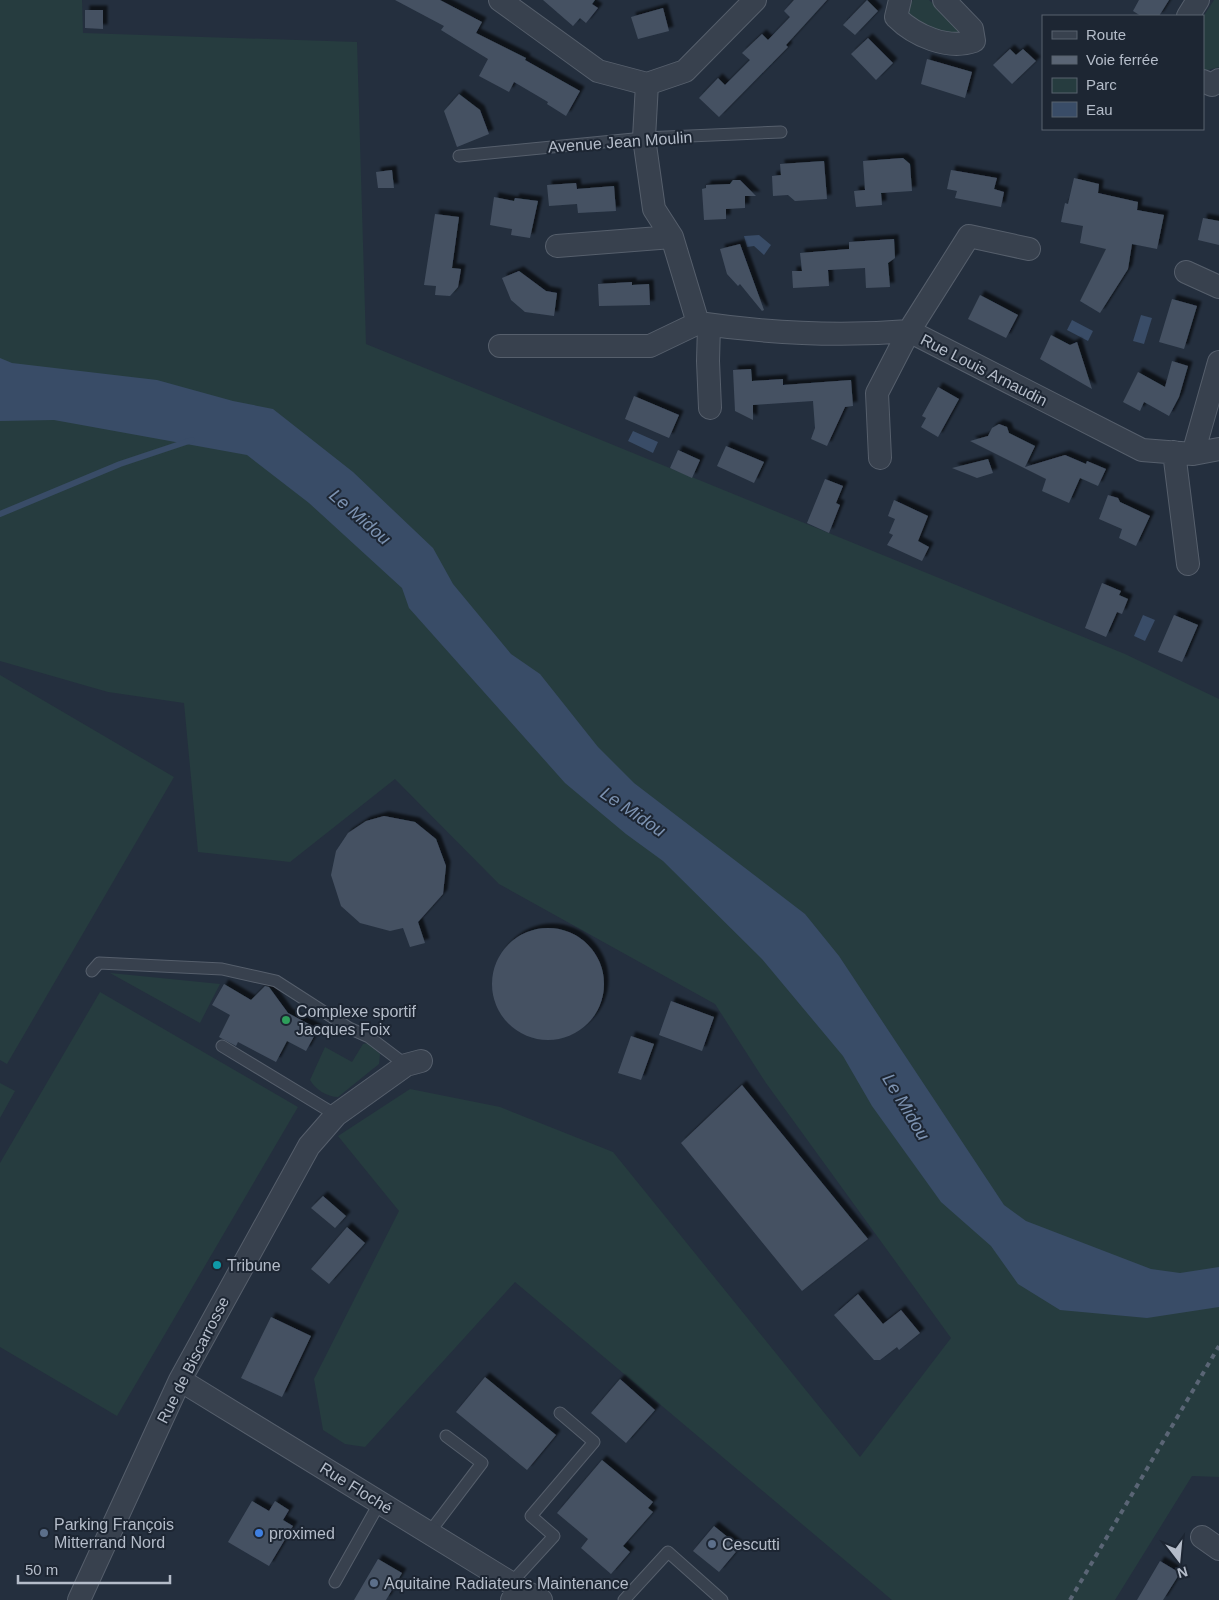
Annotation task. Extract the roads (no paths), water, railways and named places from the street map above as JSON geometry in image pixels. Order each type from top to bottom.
[{"type":"street","points":[[500,0],[598,71],[647,84],[685,71],[755,0]]},
{"type":"street","points":[[900,0],[896,17],[908,29],[940,41],[962,45],[974,41],[972,29],[944,0]]},
{"type":"street","points":[[1189,15],[1198,0]]},
{"type":"street","points":[[1204,81],[1212,85],[1219,80]]},
{"type":"street","points":[[647,84],[644,138],[654,209],[672,237],[704,324],[710,408]]},
{"type":"street","points":[[880,458],[877,393],[909,332],[968,236],[1028,249]]},
{"type":"street","points":[[557,246],[672,237]]},
{"type":"street","points":[[1186,272],[1219,287]]},
{"type":"street","points":[[500,346],[650,346],[704,324]]},
{"type":"street","name":"Rue Louis Arnaudin","points":[[704,324],[736,329],[868,335],[909,332],[1142,450],[1184,453],[1219,449]]},
{"type":"street","points":[[1188,564],[1184,453],[1219,362]]},
{"type":"street","name":"Rue de Biscarrosse","points":[[79,1600],[180,1380],[309,1146],[336,1115],[413,1063]]},
{"type":"street","name":"Rue Floché","points":[[180,1380],[380,1502],[514,1591],[541,1600]]},
{"type":"lane","name":"Avenue Jean Moulin","points":[[459,156],[644,138],[781,132]]},
{"type":"lane","points":[[92,971],[99,963],[222,969],[276,981],[349,1028],[413,1063]]},
{"type":"lane","points":[[222,1046],[336,1115]]},
{"type":"lane","points":[[514,1591],[554,1536],[531,1516],[594,1442],[560,1413]]},
{"type":"lane","points":[[429,1533],[482,1463],[446,1436]]},
{"type":"lane","points":[[335,1582],[380,1502]]},
{"type":"lane","points":[[624,1600],[668,1552],[722,1600]]},
{"type":"water","points":[[759,235],[771,245],[764,255],[754,246],[747,247],[744,236]]},
{"type":"water","points":[[1141,315],[1152,318],[1144,344],[1133,341]]},
{"type":"water","points":[[1072,320],[1093,331],[1088,341],[1067,330]]},
{"type":"water","name":"Le Midou","points":[[0,358],[12,363],[157,380],[233,401],[273,409],[353,472],[433,548],[453,584],[511,654],[540,674],[598,747],[634,783],[805,914],[839,956],[1004,1205],[1026,1221],[1151,1269],[1180,1273],[1219,1267],[1219,1307],[1147,1318],[1060,1310],[1018,1284],[991,1246],[941,1202],[872,1106],[843,1056],[762,959],[663,861],[626,834],[565,783],[409,608],[402,588],[309,503],[247,455],[54,420],[0,421]]},
{"type":"water","points":[[633,431],[658,442],[653,453],[628,441]]},
{"type":"water","points":[[1143,615],[1155,620],[1145,641],[1134,636]]},
{"type":"waterway","points":[[0,514],[120,464],[192,440]]},
{"type":"railway","points":[[1070,1600],[1219,1346]]},
{"type":"place","name":"Complexe sportif Jacques Foix","points":[[286,1020]]},
{"type":"place","name":"Tribune","points":[[217,1265]]},
{"type":"place","name":"Parking François Mitterrand Nord","points":[[44,1533]]},
{"type":"place","name":"proximed","points":[[259,1533]]},
{"type":"place","name":"Cescutti","points":[[712,1544]]},
{"type":"place","name":"Aquitaine Radiateurs Maintenance","points":[[374,1583]]}]
